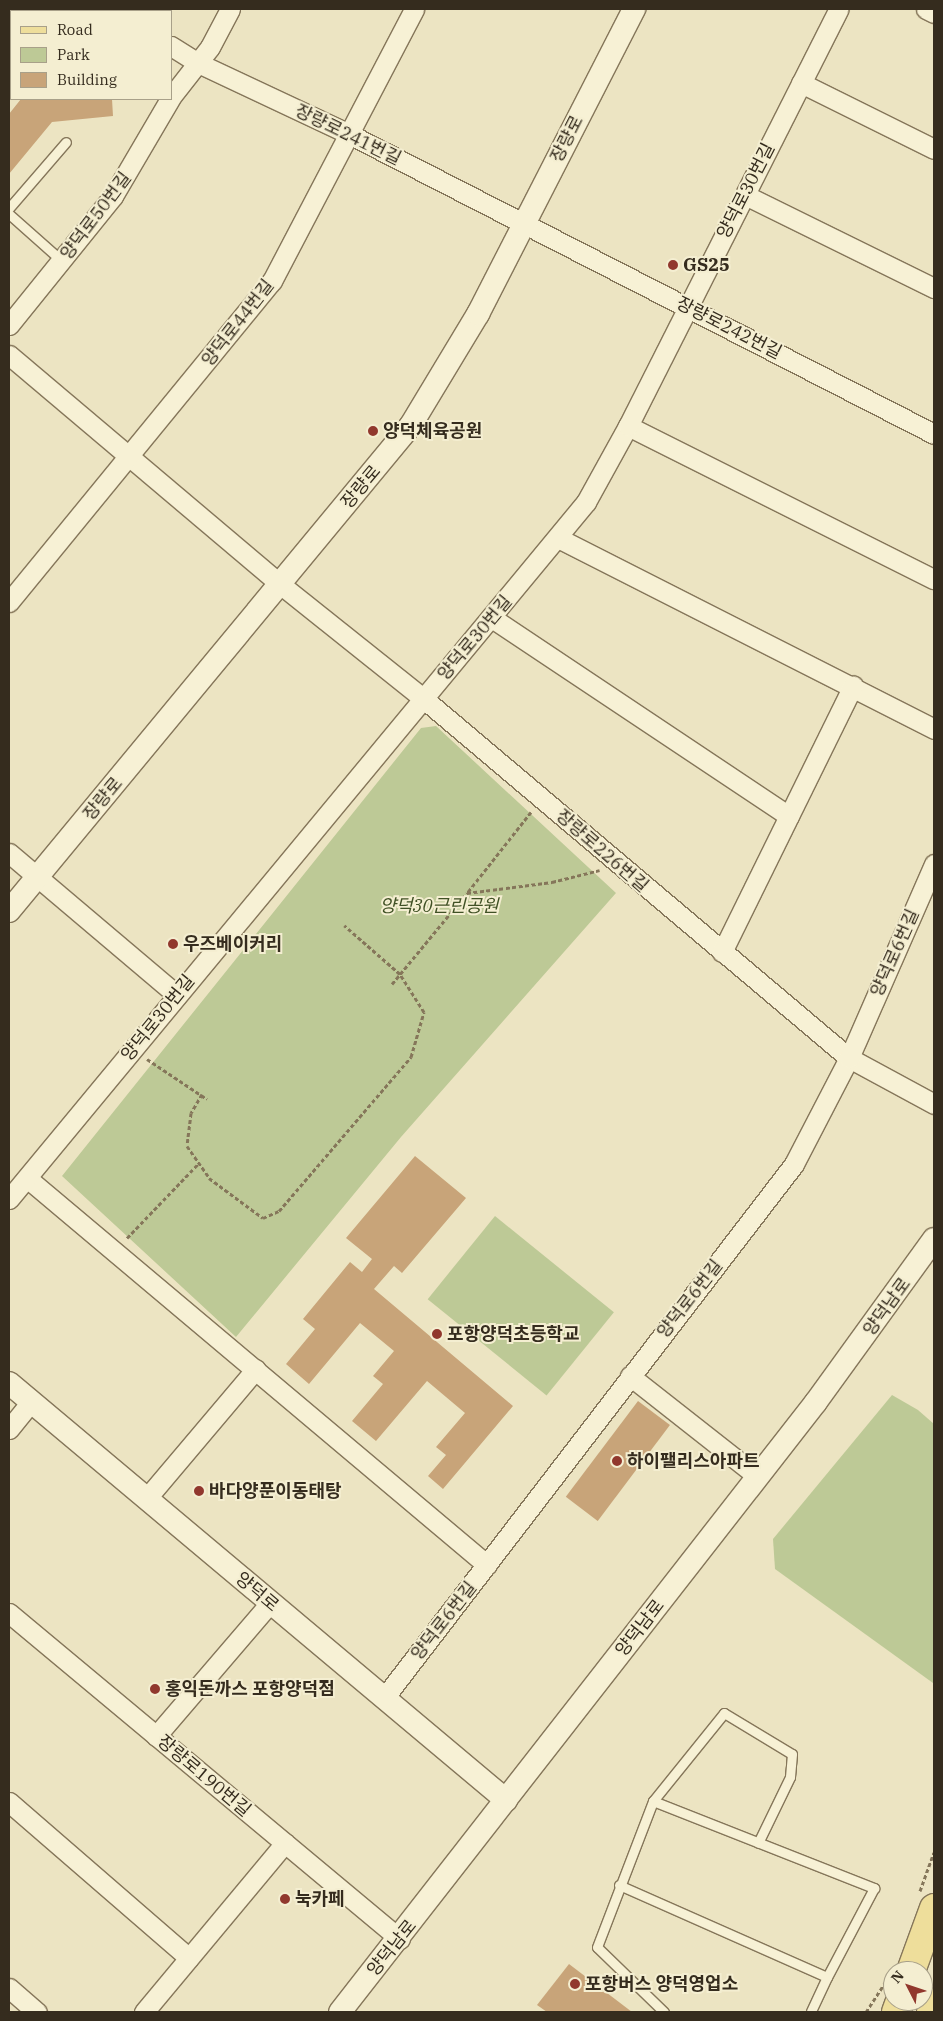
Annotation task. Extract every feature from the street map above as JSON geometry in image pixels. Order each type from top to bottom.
[{"type":"main road","points":[[915,1961],[934,1908]]},
{"type":"main road","points":[[931,2012],[934,2002]]},
{"type":"street","name":"양덕로50번길","points":[[172,97],[210,47],[230,9]]},
{"type":"street","name":"양덕로44번길","points":[[9,602],[272,281],[351,135],[414,9]]},
{"type":"street","name":"장량로","points":[[9,911],[384,460],[424,404],[478,314],[634,9]]},
{"type":"street","name":"양덕로30번길","points":[[9,1199],[492,618],[586,502],[628,426],[687,306],[839,9]]},
{"type":"street","points":[[926,9],[934,13]]},
{"type":"street","name":"장량로241번길","points":[[172,47],[198,63],[351,135],[524,223]]},
{"type":"street","points":[[801,83],[934,149]]},
{"type":"street","name":"양덕로50번길","points":[[9,325],[63,262],[135,164],[170,100]]},
{"type":"street","points":[[745,195],[934,288]]},
{"type":"street","name":"장량로242번길","points":[[524,223],[934,434]]},
{"type":"street","name":"장량로226번길","points":[[9,355],[128,458],[280,584],[424,699],[618,865],[850,1058],[934,1104]]},
{"type":"street","points":[[628,426],[934,579]]},
{"type":"street","points":[[558,538],[853,686],[934,729]]},
{"type":"street","points":[[492,618],[789,816]]},
{"type":"street","points":[[722,952],[853,686]]},
{"type":"street","points":[[9,853],[177,995]]},
{"type":"street","name":"양덕로6번길","points":[[384,1698],[630,1376],[790,1171],[809,1140],[850,1058],[934,864]]},
{"type":"street","points":[[26,1178],[116,1250],[487,1565]]},
{"type":"street","name":"양덕남로","points":[[340,2012],[400,1939],[869,1332],[934,1239]]},
{"type":"street","points":[[146,1499],[256,1370]]},
{"type":"street","points":[[630,1376],[758,1476]]},
{"type":"street","name":"양덕로","points":[[9,1383],[506,1800]]},
{"type":"street","points":[[9,1429],[31,1402]]},
{"type":"street","points":[[156,1736],[270,1602]]},
{"type":"street","name":"장량로190번길","points":[[9,1613],[400,1939]]},
{"type":"street","points":[[9,1802],[188,1958]]},
{"type":"street","points":[[144,2012],[284,1843]]},
{"type":"street","points":[[9,1988],[37,2012]]},
{"type":"lane","points":[[9,208],[66,142]]},
{"type":"lane","points":[[9,214],[63,262]]},
{"type":"lane","points":[[664,2012],[597,1947],[619,1885],[653,1801],[724,1712],[792,1754],[790,1777],[758,1843]]},
{"type":"lane","points":[[653,1801],[874,1888],[827,1977],[811,2012]]},
{"type":"lane","points":[[619,1885],[827,1977]]},
{"type":"path","points":[[392,984],[541,799]]},
{"type":"path","points":[[467,893],[552,882],[618,865]]},
{"type":"path","points":[[202,1094],[192,1113],[187,1146],[209,1178],[263,1218],[280,1211],[411,1057],[424,1012],[400,974],[344,925]]},
{"type":"path","points":[[133,1049],[207,1099]]},
{"type":"path","points":[[116,1250],[199,1163]]},
{"type":"green space","name":"양덕30근린공원","points":[[436,726],[616,893],[401,1137],[236,1337],[62,1176],[421,728]]},
{"type":"green space","points":[[495,1216],[614,1312],[547,1395],[428,1299]]},
{"type":"green space","points":[[892,1395],[918,1410],[934,1424],[933,1683],[775,1569],[773,1539]]},
{"type":"building","points":[[20,100],[112,100],[113,116],[52,122],[9,174],[9,114]]},
{"type":"building","points":[[415,1156],[466,1198],[402,1273],[394,1266],[374,1289],[513,1406],[443,1489],[428,1476],[446,1455],[436,1447],[465,1413],[427,1381],[376,1441],[352,1421],[383,1384],[373,1376],[394,1351],[360,1323],[309,1384],[286,1364],[315,1329],[303,1319],[350,1262],[362,1272],[372,1259],[346,1238]]},
{"type":"building","name":"하이팰리스아파트","points":[[638,1401],[670,1425],[598,1521],[566,1497]]},
{"type":"building","name":"포항버스 양덕영업소","points":[[569,1964],[632,2012],[547,2012],[537,2005]]},
{"type":"place","name":"GS25","points":[[673,265]]},
{"type":"place","name":"양덕체육공원","points":[[373,431]]},
{"type":"place","name":"우즈베이커리","points":[[173,944]]},
{"type":"place","name":"포항양덕초등학교","points":[[437,1334]]},
{"type":"place","name":"하이팰리스아파트","points":[[617,1461]]},
{"type":"place","name":"바다양푼이동태탕","points":[[199,1491]]},
{"type":"place","name":"홍익돈까스 포항양덕점","points":[[155,1689]]},
{"type":"place","name":"눅카페","points":[[285,1899]]},
{"type":"place","name":"포항버스 양덕영업소","points":[[575,1984]]}]
